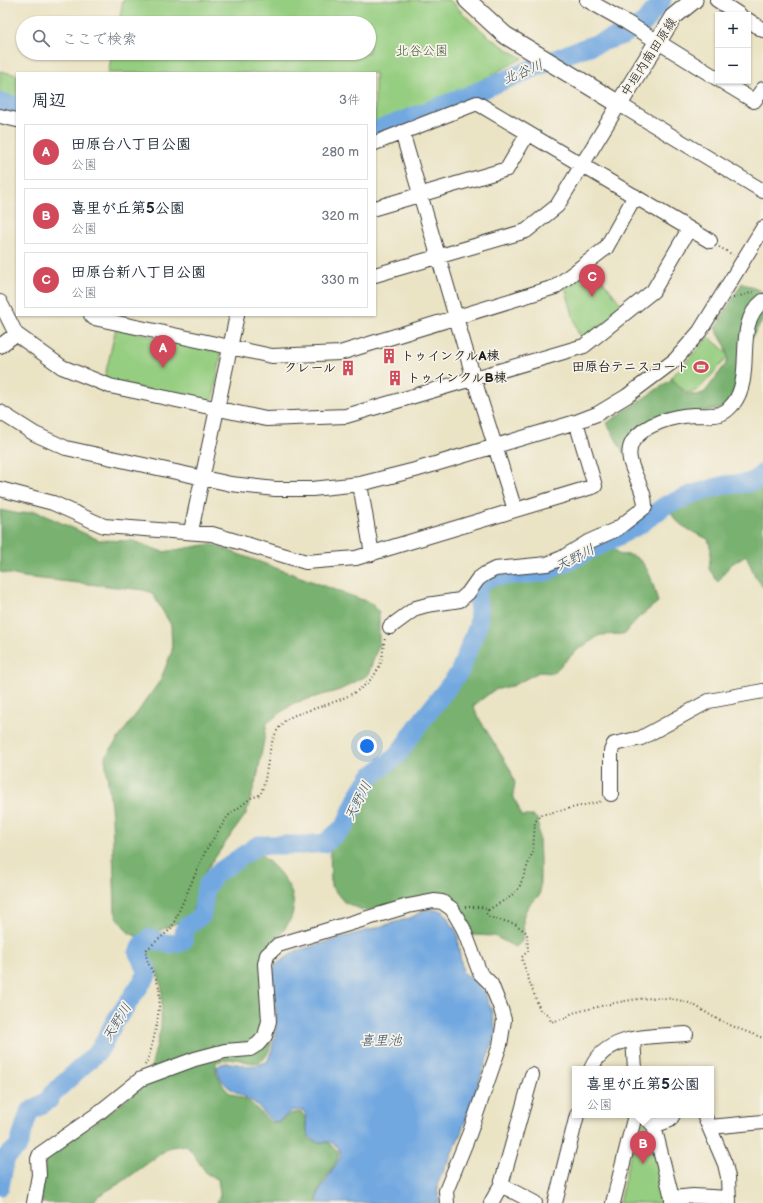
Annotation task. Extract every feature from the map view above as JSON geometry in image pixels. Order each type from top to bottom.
[{"type":"main road","name":"中垣内南田原線","points":[[468,0],[505,35],[619,104],[651,38],[673,16],[694,0]]},
{"type":"street","points":[[587,0],[626,22],[715,77]]},
{"type":"street","points":[[717,0],[735,12]]},
{"type":"street","points":[[751,22],[763,30]]},
{"type":"street","points":[[726,84],[754,101],[763,90]]},
{"type":"street","points":[[376,143],[477,103],[583,164],[710,241]]},
{"type":"street","points":[[376,275],[526,230],[557,206],[619,104],[763,191]]},
{"type":"street","points":[[0,116],[16,120]]},
{"type":"street","points":[[402,132],[474,379],[515,510]]},
{"type":"street","points":[[376,208],[507,169],[528,133]]},
{"type":"street","points":[[92,316],[94,318],[272,356],[340,353],[555,287],[606,248],[635,196]]},
{"type":"street","points":[[0,412],[35,434],[66,448],[231,484],[275,489],[319,488],[360,484],[415,470],[576,422],[597,414],[627,396],[675,360],[700,331],[763,228]]},
{"type":"street","points":[[0,302],[16,334],[62,367],[110,386],[266,419],[346,416],[584,346],[653,292],[689,229]]},
{"type":"street","points":[[390,627],[416,608],[460,600],[468,593],[478,579],[495,569],[547,564],[573,552],[588,542],[618,529],[634,517],[645,507],[646,498],[629,457],[633,441],[640,432],[650,426],[691,415],[724,412],[733,403],[739,392],[743,373],[748,323],[760,296]]},
{"type":"street","points":[[191,531],[218,410],[237,316]]},
{"type":"street","points":[[0,346],[16,334]]},
{"type":"street","points":[[0,489],[53,503],[104,526],[191,531],[212,534],[306,562],[356,558],[595,486],[576,422]]},
{"type":"street","points":[[360,484],[372,554]]},
{"type":"street","points":[[611,794],[611,750],[614,744],[641,738],[709,701],[763,691]]},
{"type":"street","points":[[34,1203],[37,1189],[38,1159],[40,1154],[96,1115],[141,1079],[195,1059],[225,1050],[250,1049],[258,1044],[265,1036],[269,1021],[265,964],[267,955],[278,945],[408,906],[434,901],[442,902],[452,909],[463,928],[480,973],[490,984],[504,1020],[500,1045],[470,1132],[446,1191],[447,1203]]},
{"type":"street","points":[[592,1066],[594,1062],[609,1047],[623,1040],[686,1034]]},
{"type":"street","points":[[633,1039],[634,1066]]},
{"type":"street","points":[[491,1203],[501,1185],[532,1075]]},
{"type":"street","points":[[555,1203],[576,1118]]},
{"type":"street","points":[[613,1203],[634,1118]]},
{"type":"street","points":[[647,1118],[654,1126],[672,1201],[693,1196],[729,1200],[728,1177],[725,1164],[707,1121],[763,1122]]},
{"type":"street","points":[[654,1126],[670,1120],[671,1118]]},
{"type":"street","points":[[501,1185],[535,1203]]},
{"type":"path","points":[[735,298],[760,296]]},
{"type":"path","points":[[133,1085],[146,1064],[151,1052],[159,1000],[159,989],[145,957],[146,950],[171,929],[190,882],[206,850],[228,816],[251,798],[260,795],[264,787],[266,769],[274,737],[281,725],[291,716],[346,697],[368,682],[378,668],[383,656],[386,636],[390,627]]},
{"type":"path","points":[[488,910],[510,898],[519,888],[533,850],[535,822],[540,815],[603,801],[611,794]]},
{"type":"path","points":[[452,909],[473,906],[488,910]]},
{"type":"path","points":[[488,910],[486,913],[489,917],[515,924],[527,933],[528,951],[522,957],[523,966],[528,974],[540,1010],[549,1015],[551,1022],[566,1018],[572,1013],[625,1000],[661,998],[681,1000],[694,1004],[708,1014],[763,1038]]},
{"type":"green space","name":"北谷公園","points":[[123,0],[450,0],[466,17],[484,32],[523,58],[484,79],[471,88],[376,126],[376,72],[108,72],[111,60],[376,60],[376,16],[120,16]]},
{"type":"green space","points":[[0,71],[16,75],[16,101],[0,97]]},
{"type":"green space","points":[[591,265],[624,308],[584,338],[578,333],[565,287]]},
{"type":"green space","points":[[742,283],[763,292],[763,320],[741,354],[733,396],[720,409],[667,415],[624,454],[607,423],[672,379],[686,394],[697,395],[705,392],[728,361],[726,347],[715,328]]},
{"type":"green space","points":[[116,328],[217,351],[221,356],[213,399],[208,403],[104,380]]},
{"type":"green space","name":"田原台テニスコート","points":[[709,337],[730,355],[697,391],[687,393],[671,378]]},
{"type":"green space","points":[[763,466],[763,587],[755,576],[746,555],[730,565],[718,582],[709,569],[711,550],[708,539],[690,531],[678,522],[674,518],[672,512],[673,505],[679,492],[702,484],[756,476]]},
{"type":"green space","points":[[0,510],[19,514],[35,511],[99,540],[133,541],[163,552],[211,544],[371,603],[379,612],[379,644],[368,675],[340,690],[294,703],[267,723],[258,773],[246,814],[207,869],[192,912],[187,918],[152,934],[136,936],[129,933],[117,918],[115,911],[112,816],[105,757],[160,681],[172,651],[171,625],[152,593],[144,590],[23,577],[0,572]]},
{"type":"green space","points":[[614,548],[620,555],[631,555],[639,559],[650,576],[658,602],[638,618],[625,634],[600,635],[576,651],[553,673],[539,672],[512,686],[494,690],[473,706],[510,769],[515,783],[513,795],[522,816],[534,816],[538,820],[540,895],[530,904],[525,912],[523,919],[524,932],[520,944],[515,947],[494,936],[473,935],[454,902],[436,894],[365,911],[344,902],[331,886],[330,848],[346,828],[376,777],[400,742],[428,715],[451,696],[461,682],[472,659],[484,626],[485,616],[479,595],[485,583],[551,575],[597,552]]},
{"type":"green space","points":[[255,851],[266,859],[280,873],[286,881],[293,899],[291,918],[276,942],[275,960],[272,963],[274,1016],[271,1044],[267,1055],[261,1061],[251,1063],[234,1059],[216,1062],[216,1073],[224,1087],[230,1093],[249,1101],[270,1122],[279,1121],[293,1113],[302,1113],[305,1118],[309,1138],[312,1141],[327,1142],[337,1150],[339,1155],[318,1192],[317,1203],[217,1203],[220,1194],[218,1179],[207,1174],[187,1145],[171,1147],[122,1182],[98,1196],[92,1203],[38,1203],[46,1157],[127,1100],[150,1072],[161,1027],[162,989],[157,970],[148,953],[153,948],[158,946],[175,946],[186,941],[189,931],[204,915],[212,884],[228,867]]},
{"type":"green space","points":[[638,1122],[644,1122],[648,1127],[667,1203],[619,1203]]},
{"type":"water","name":"喜里池","points":[[427,909],[443,911],[458,934],[458,944],[463,973],[472,979],[485,993],[492,1012],[496,1033],[461,1133],[437,1185],[439,1203],[318,1203],[318,1194],[341,1156],[338,1149],[332,1143],[319,1142],[311,1138],[307,1129],[304,1111],[293,1110],[277,1122],[271,1120],[258,1106],[227,1086],[222,1081],[217,1067],[224,1063],[248,1066],[267,1062],[273,1044],[276,1024],[273,983],[275,965],[296,951],[410,918]]},
{"type":"waterway","name":"北谷川","points":[[376,131],[469,95],[575,51],[623,35],[645,22],[662,0]]},
{"type":"waterway","name":"北谷川","points":[[0,102],[16,106]]},
{"type":"waterway","name":"天野川","points":[[0,1186],[6,1157],[18,1147],[29,1112],[49,1100],[52,1094],[99,1051],[114,1023],[147,975],[147,970],[138,953],[142,944],[150,938],[167,943],[179,943],[183,941],[185,928],[202,915],[206,887],[216,874],[258,845],[303,845],[325,843],[345,826],[358,796],[371,776],[397,756],[420,723],[459,673],[478,626],[479,611],[476,589],[482,581],[493,576],[546,572],[639,525],[666,505],[693,494],[724,485],[748,483],[756,480],[763,473]]},
{"type":"place","name":"田原台新八丁目公園","points":[[592,297]]},
{"type":"place","name":"トゥインクルA棟","points":[[389,356]]},
{"type":"place","name":"田原台テニスコート","points":[[701,367]]},
{"type":"place","name":"田原台八丁目公園","points":[[163,368]]},
{"type":"place","name":"クレール","points":[[348,368]]},
{"type":"place","name":"トゥインクルB棟","points":[[395,378]]},
{"type":"place","name":"喜里が丘第5公園","points":[[643,1164]]}]
